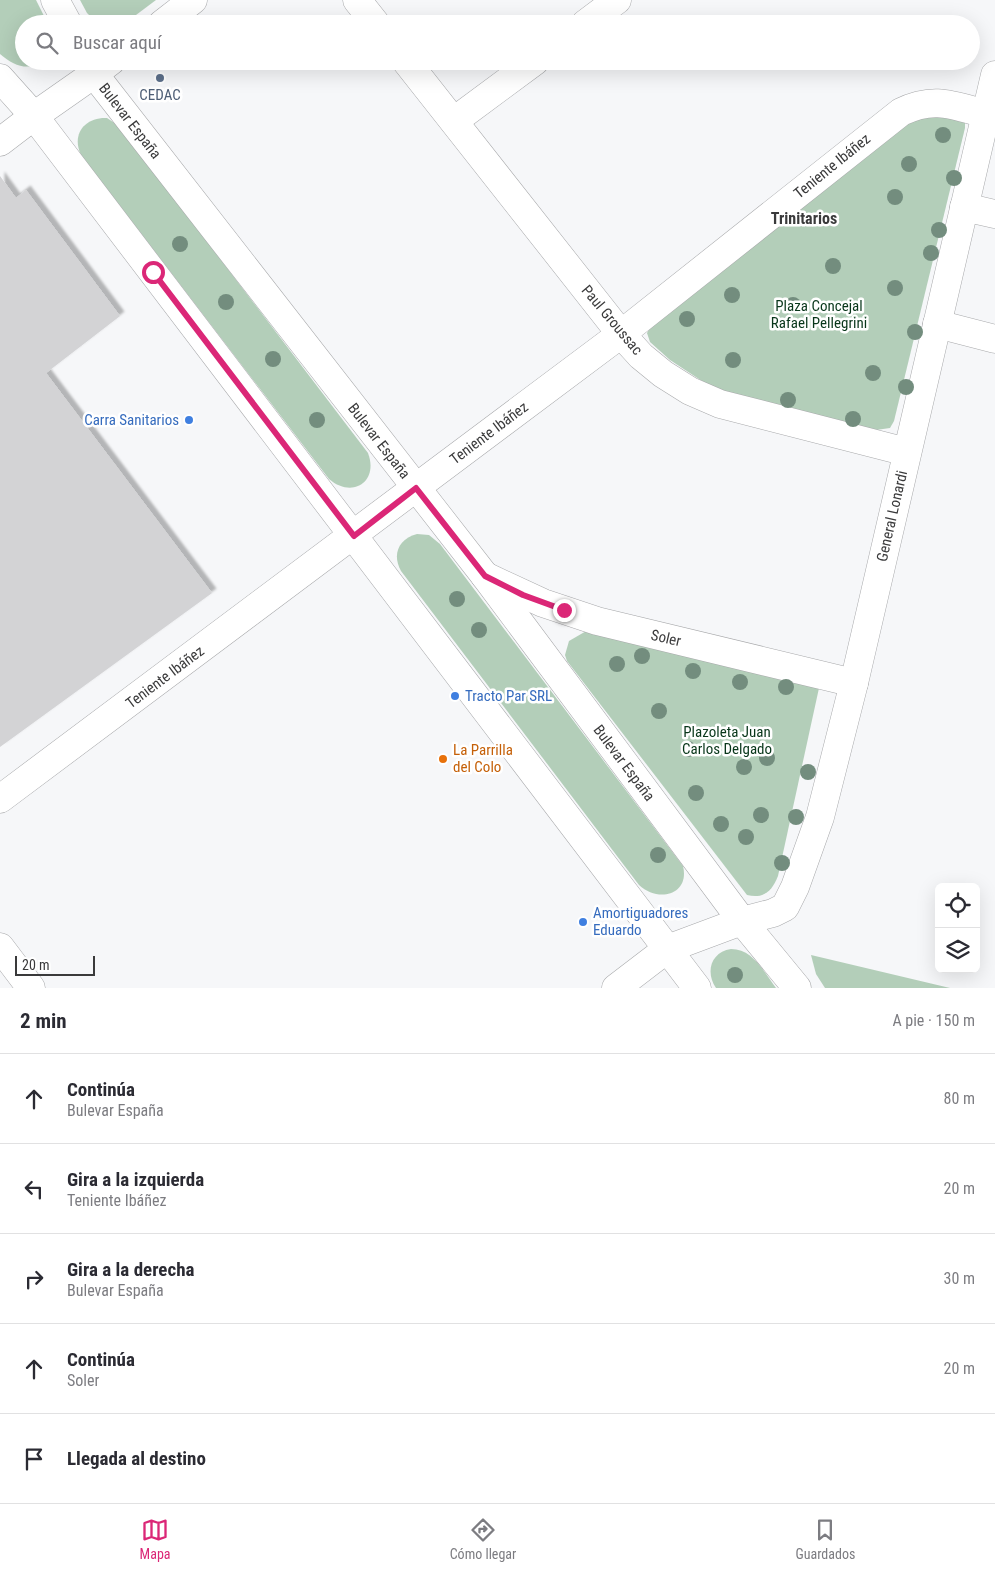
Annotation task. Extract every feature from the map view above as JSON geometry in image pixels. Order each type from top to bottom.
[{"type":"street","points":[[55,0],[63,15]]},
{"type":"street","points":[[174,15],[193,0]]},
{"type":"street","points":[[357,0],[369,15]]},
{"type":"street","points":[[598,15],[617,0]]},
{"type":"street","points":[[0,142],[92,70]]},
{"type":"street","name":"Bulevar España","points":[[100,70],[416,488],[485,576],[742,921],[797,988]]},
{"type":"street","name":"Paul Groussac","points":[[413,70],[621,334],[663,374],[690,391],[720,404],[907,452]]},
{"type":"street","points":[[454,121],[523,70]]},
{"type":"street","name":"General Lonardi","points":[[616,988],[667,949],[742,921],[774,913],[785,907],[795,887],[820,817],[854,683],[995,75]]},
{"type":"street","points":[[0,78],[34,116],[697,988]]},
{"type":"street","name":"Teniente Ibáñez","points":[[0,800],[621,334],[901,112],[927,102],[950,105],[986,114]]},
{"type":"street","points":[[964,206],[995,214]]},
{"type":"street","points":[[937,324],[995,339]]},
{"type":"street","name":"Soler","points":[[485,576],[543,603],[598,621],[854,683]]},
{"type":"street","points":[[0,947],[31,988]]},
{"type":"green space","points":[[0,0],[36,0],[44,15],[15,15],[15,64],[0,54]]},
{"type":"green space","points":[[80,0],[156,0],[136,15],[89,15]]},
{"type":"green space","name":"Plaza Concejal Rafael Pellegrini","points":[[924,111],[965,122],[965,128],[894,421],[890,428],[876,430],[725,391],[705,383],[670,360],[650,342],[647,333],[650,328]]},
{"type":"green space","points":[[107,118],[119,126],[368,453],[370,472],[367,479],[361,484],[354,487],[346,487],[338,485],[329,479],[81,155],[78,140],[82,128],[92,120]]},
{"type":"green space","points":[[417,534],[429,535],[440,544],[683,866],[684,876],[682,884],[677,890],[663,895],[655,894],[639,885],[401,571],[397,559],[398,548],[410,536]]},
{"type":"green space","name":"Plazoleta Juan Carlos Delgado","points":[[588,630],[819,688],[778,876],[767,893],[758,896],[747,895],[567,661],[565,655],[569,641]]},
{"type":"green space","points":[[731,949],[739,950],[752,957],[776,988],[716,988],[711,976],[712,964],[719,954]]},
{"type":"green space","points":[[811,955],[950,988],[825,988],[816,974]]},
{"type":"building","points":[[0,176],[16,198],[26,190],[120,316],[46,373],[212,593],[0,747]]},
{"type":"place","name":"CEDAC","points":[[160,78]]},
{"type":"place","name":"Carra Sanitarios","points":[[189,420]]},
{"type":"place","name":"Tracto Par SRL","points":[[455,696]]},
{"type":"place","name":"La Parrilla del Colo","points":[[443,759]]},
{"type":"place","name":"Amortiguadores Eduardo","points":[[583,922]]},
{"type":"district","name":"Trinitarios","points":[[804,218]]},
{"type":"route","points":[[153,272],[354,536],[416,488],[485,576],[523,595],[564,610]]}]
